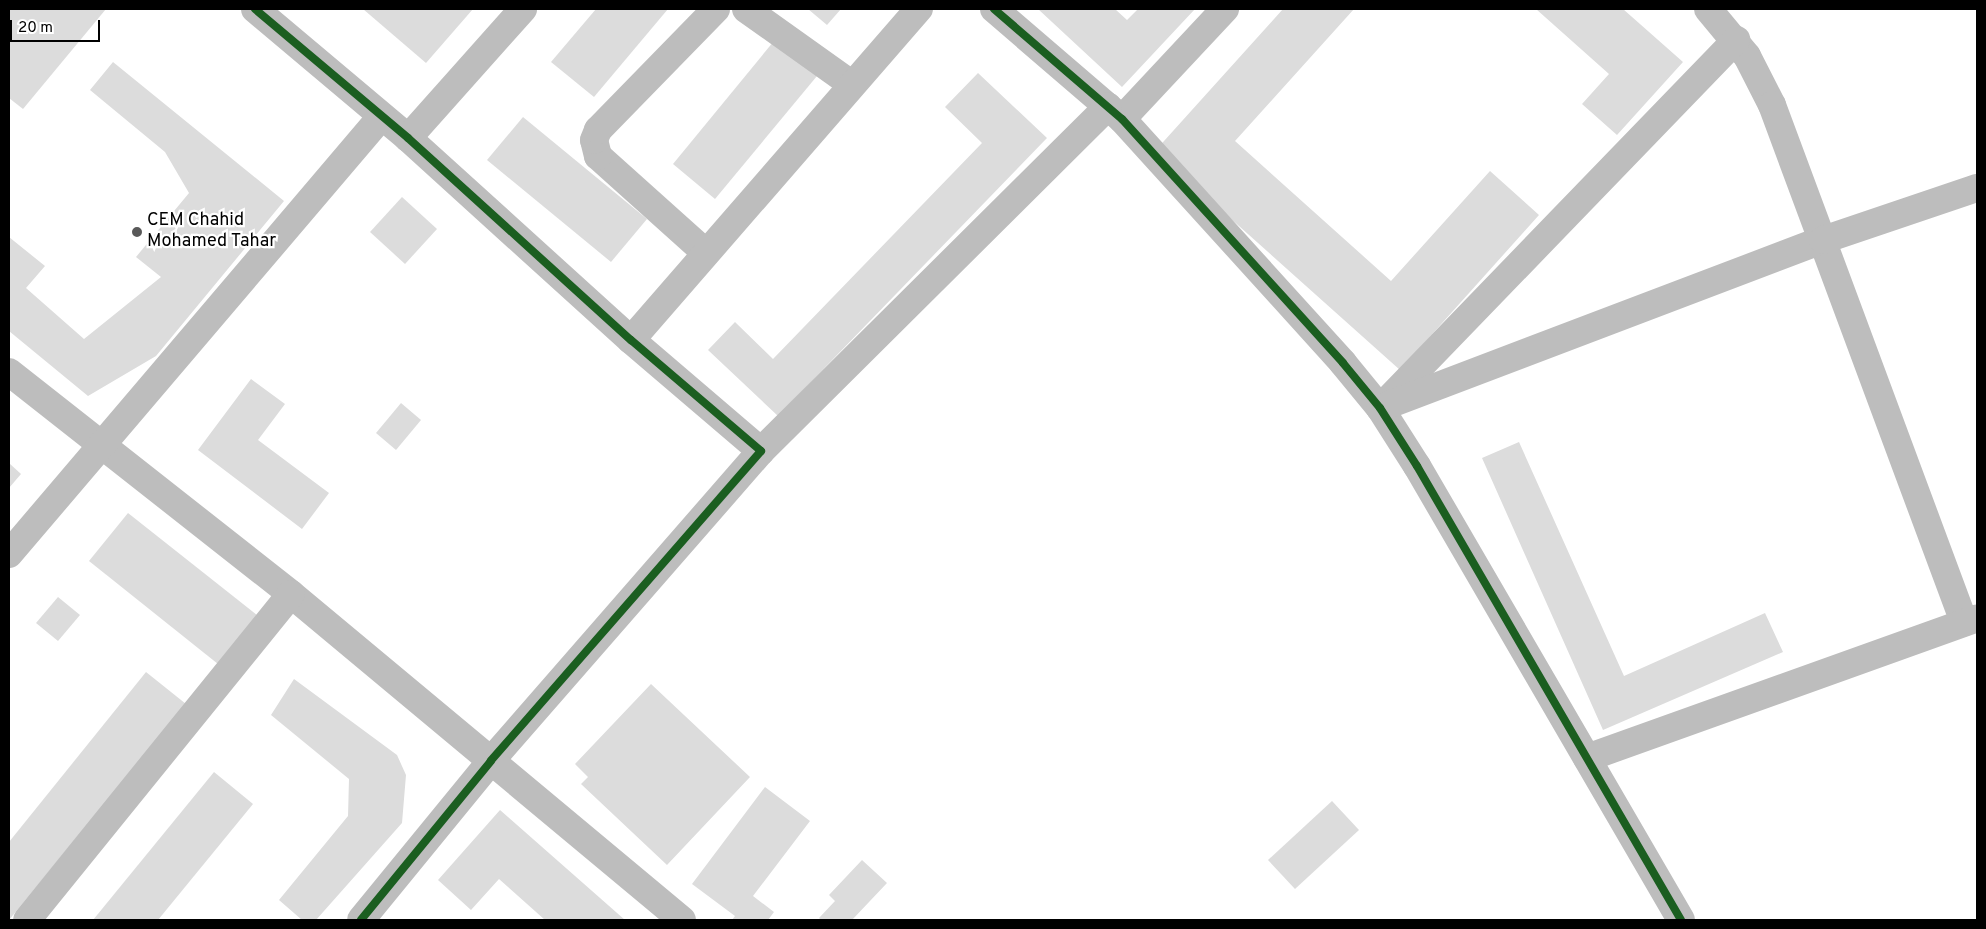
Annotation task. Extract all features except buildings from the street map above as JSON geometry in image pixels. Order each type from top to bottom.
[{"type":"street","points":[[255,9],[408,138],[631,340],[761,451]]},
{"type":"street","points":[[408,138],[523,9]]},
{"type":"street","points":[[706,253],[598,156],[594,140],[598,130],[716,9]]},
{"type":"street","points":[[746,9],[851,84]]},
{"type":"street","points":[[631,340],[851,84],[919,9]]},
{"type":"street","points":[[994,9],[1115,113],[1343,363],[1380,408],[1681,920]]},
{"type":"street","points":[[361,920],[491,761],[761,451],[1225,9]]},
{"type":"street","points":[[1587,758],[1971,620],[1772,105],[1736,40],[1708,9]]},
{"type":"street","points":[[1380,408],[1736,40]]},
{"type":"street","points":[[9,554],[100,444],[381,117]]},
{"type":"street","points":[[1380,408],[1823,240],[1977,188]]},
{"type":"street","points":[[9,372],[291,594],[682,920]]},
{"type":"street","points":[[27,920],[291,594]]},
{"type":"cycle path","points":[[255,9],[408,138],[631,340],[761,451],[491,761],[361,920]]},
{"type":"cycle path","points":[[994,9],[1122,119],[1343,363],[1380,408],[1417,466],[1681,920]]},
{"type":"place","name":"CEM Chahid Mohamed Tahar","points":[[137,232]]}]
